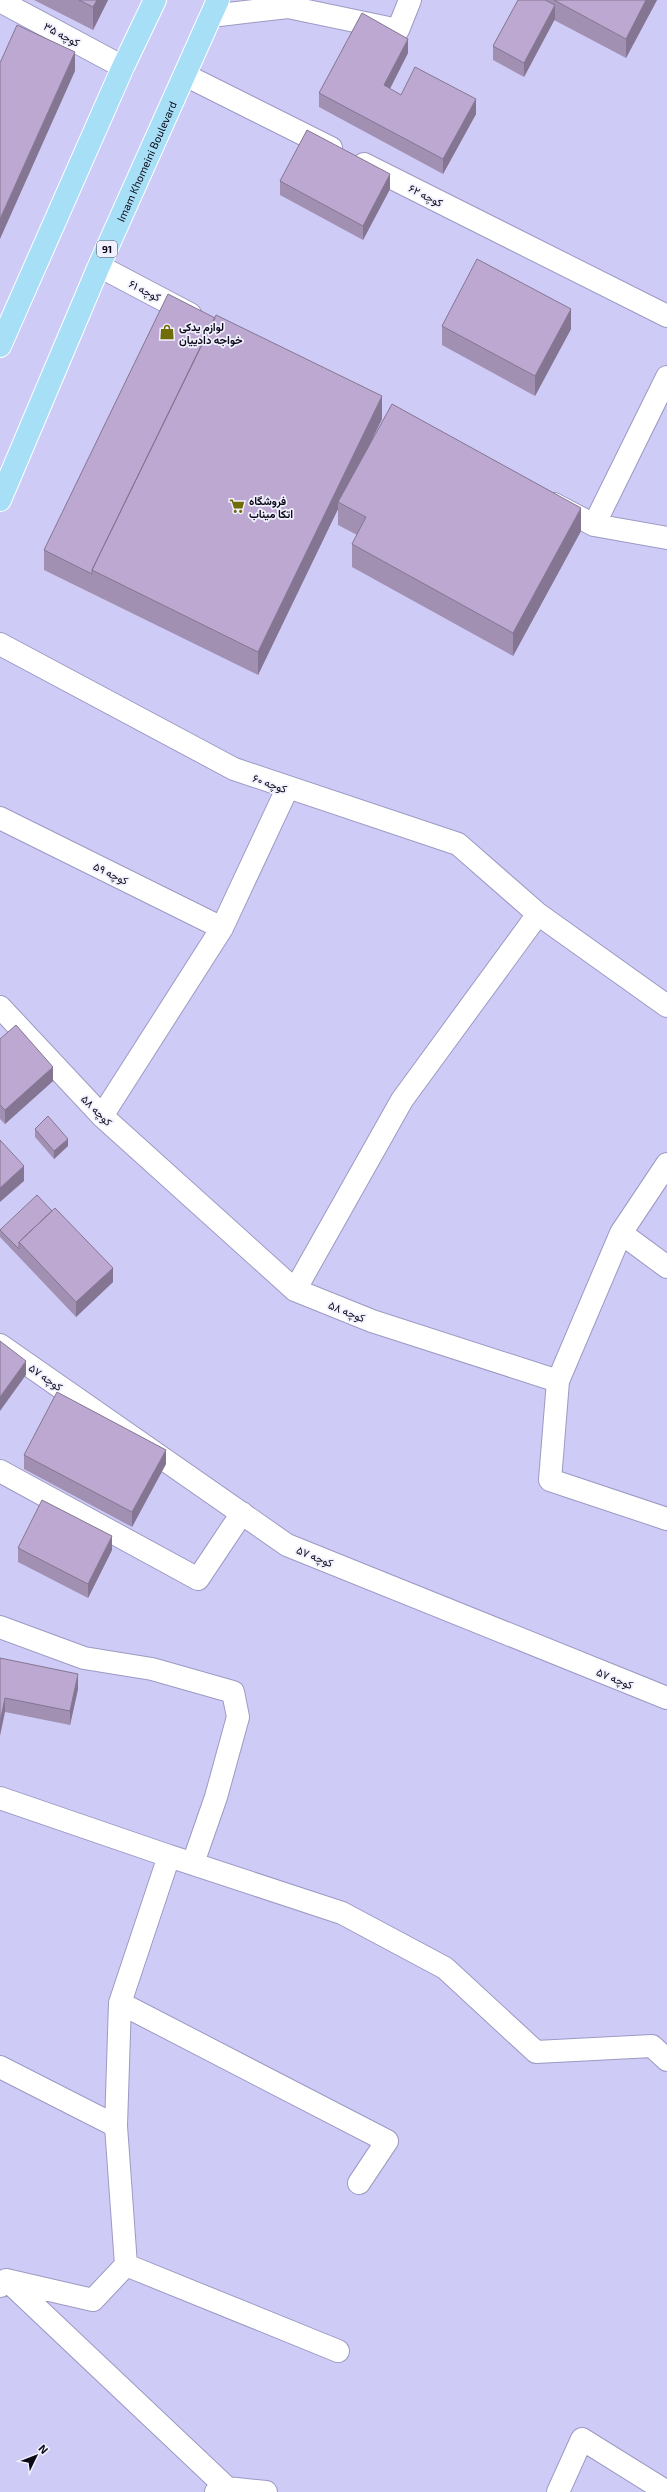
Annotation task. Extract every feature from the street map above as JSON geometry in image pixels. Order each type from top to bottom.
[{"type":"main road","points":[[0,346],[123,67],[155,0]]},
{"type":"main road","name":"Imam Khomeini Boulevard","points":[[0,500],[99,266],[214,8]]},
{"type":"street","points":[[214,8],[288,7],[398,30],[410,0]]},
{"type":"street","name":"کوچه ۳۵","points":[[0,1],[123,67]]},
{"type":"street","name":"کوچه ۶۲","points":[[185,75],[667,316]]},
{"type":"street","name":"کوچه ۶۱","points":[[99,266],[211,324]]},
{"type":"street","points":[[594,525],[667,377]]},
{"type":"street","points":[[539,496],[594,525],[667,538]]},
{"type":"street","name":"کوچه ۶۰","points":[[0,644],[234,769],[287,789],[458,844],[538,914],[667,1006]]},
{"type":"street","points":[[102,1116],[222,928],[287,789]]},
{"type":"street","name":"کوچه ۵۹","points":[[0,818],[222,928]]},
{"type":"street","points":[[295,1290],[402,1100],[538,914]]},
{"type":"street","name":"کوچه ۵۸","points":[[0,1007],[102,1116],[295,1290],[372,1321],[558,1381]]},
{"type":"street","points":[[667,1164],[621,1233],[558,1381],[550,1480],[667,1519]]},
{"type":"street","points":[[621,1233],[667,1267]]},
{"type":"street","name":"کوچه ۵۷","points":[[0,1345],[287,1545],[667,1698]]},
{"type":"street","points":[[0,1472],[198,1579],[242,1513]]},
{"type":"street","points":[[0,1627],[84,1658],[152,1668],[233,1692],[238,1717],[216,1797],[193,1863]]},
{"type":"street","points":[[0,1798],[342,1913],[445,1968],[536,2052],[652,2046],[667,2060]]},
{"type":"street","points":[[2,2280],[93,2300],[126,2265],[116,2126],[120,2003],[169,1856]]},
{"type":"street","points":[[120,2003],[387,2141],[359,2183]]},
{"type":"street","points":[[0,2067],[116,2126]]},
{"type":"street","points":[[126,2265],[338,2351]]},
{"type":"street","points":[[2,2280],[222,2490],[266,2492]]},
{"type":"street","points":[[558,2492],[582,2439],[667,2492]]},
{"type":"building","points":[[79,0],[97,0],[93,7]]},
{"type":"building","points":[[518,0],[545,0],[555,5],[524,63],[493,46]]},
{"type":"building","points":[[554,0],[646,0],[626,39]]},
{"type":"building","points":[[362,13],[408,39],[384,85],[401,95],[415,67],[476,99],[443,159],[319,93]]},
{"type":"building","points":[[17,25],[75,52],[0,219],[0,63]]},
{"type":"building","points":[[307,130],[390,174],[363,226],[280,181]]},
{"type":"building","points":[[477,259],[571,309],[535,376],[442,326]]},
{"type":"building","points":[[168,294],[215,318],[92,570],[92,574],[44,550]]},
{"type":"building","name":"فروشگاه اتکا میناب","points":[[216,315],[382,396],[258,652],[92,570]]},
{"type":"building","points":[[392,404],[581,508],[513,633],[352,544],[366,517],[338,502]]},
{"type":"building","points":[[16,1025],[53,1067],[5,1110],[0,1105],[0,1039]]},
{"type":"building","points":[[48,1116],[68,1139],[54,1151],[35,1129]]},
{"type":"building","points":[[0,1140],[24,1166],[0,1188]]},
{"type":"building","points":[[37,1195],[52,1211],[19,1242],[19,1249],[0,1230]]},
{"type":"building","points":[[55,1208],[113,1268],[76,1302],[19,1242]]},
{"type":"building","points":[[0,1341],[26,1361],[0,1397]]},
{"type":"building","points":[[57,1392],[166,1450],[132,1512],[24,1455]]},
{"type":"building","points":[[42,1500],[112,1536],[88,1584],[18,1548]]},
{"type":"building","points":[[0,1658],[78,1674],[70,1711],[5,1698],[0,1722]]},
{"type":"place","name":"لوازم یدکی خواجه دادییان","points":[[167,332]]},
{"type":"place","name":"فروشگاه اتکا میناب","points":[[237,506]]}]
